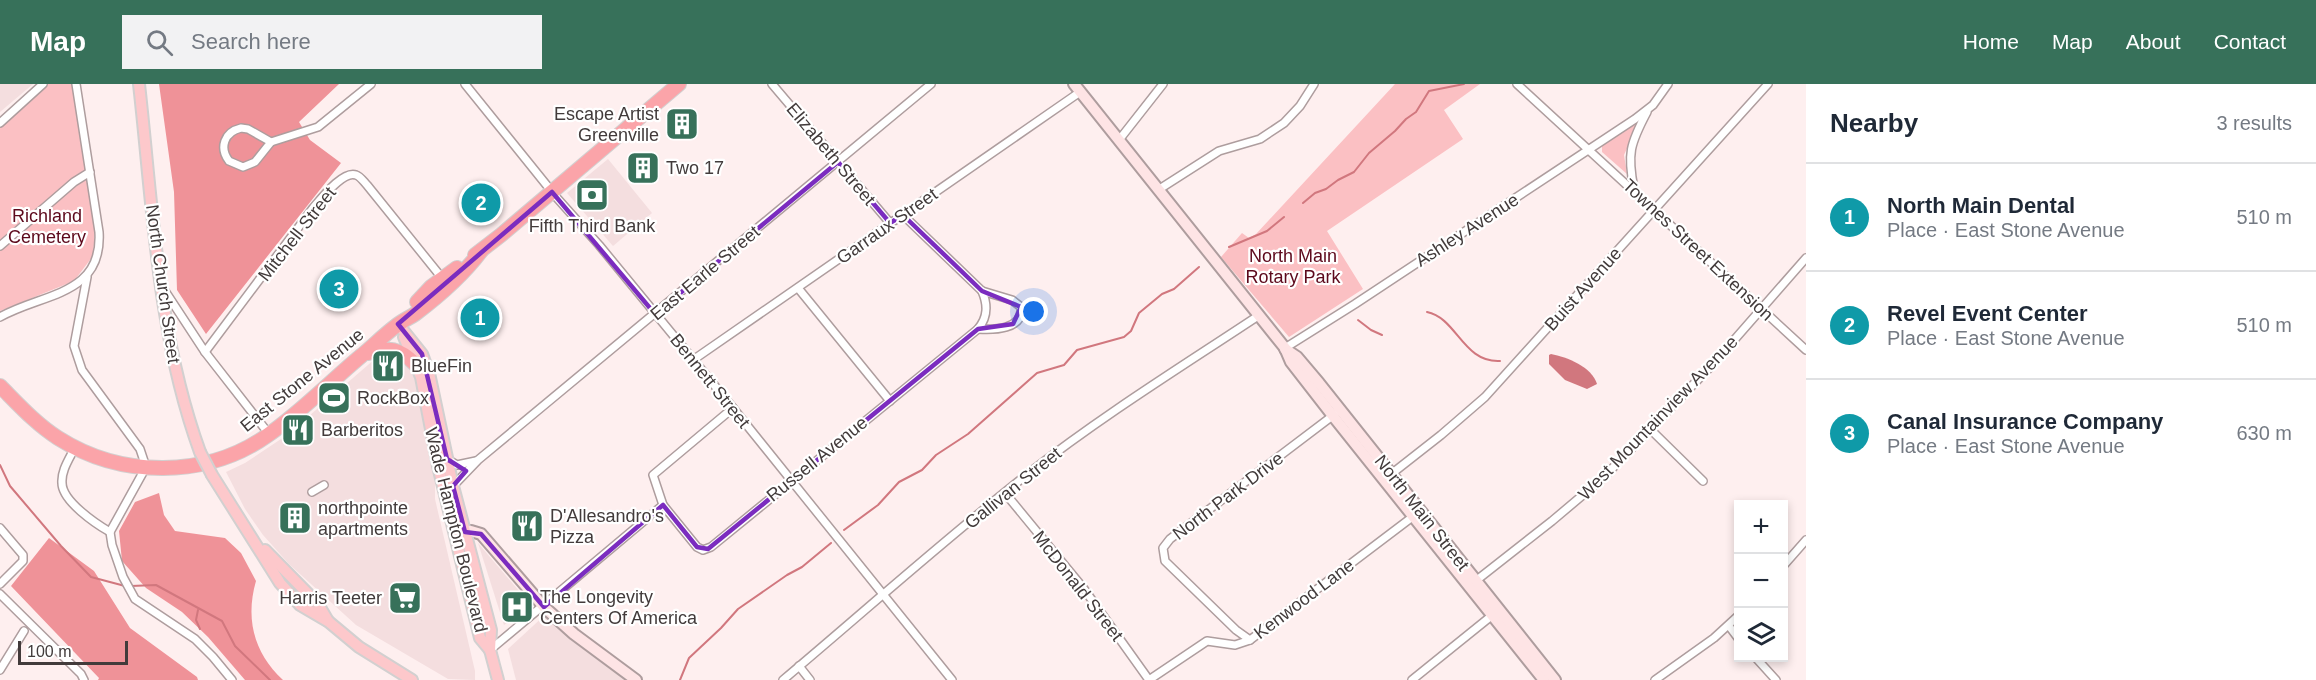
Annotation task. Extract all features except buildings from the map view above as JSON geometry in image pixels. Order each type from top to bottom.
[{"type":"highway","name":"East Stone Avenue","points":[[398,324],[407,311],[442,278],[481,251],[678,85]]},
{"type":"highway","name":"East Stone Avenue","points":[[0,386],[45,429],[75,447],[114,462],[146,467],[176,468],[222,459],[269,434],[398,324],[446,288],[481,251]]},
{"type":"highway","points":[[363,354],[382,349],[402,351],[416,364]]},
{"type":"main road","name":"North Church Street","points":[[139,84],[161,286],[172,360],[200,452],[280,583],[300,605],[329,622],[359,647],[412,680]]},
{"type":"main road","name":"Wade Hampton Boulevard","points":[[398,324],[416,364],[424,391],[459,533],[491,630],[490,650],[498,680]]},
{"type":"main road","name":"Wade Hampton Boulevard","points":[[398,324],[422,354],[429,373],[453,486],[459,533]]},
{"type":"main road","name":"North Church Street","points":[[251,538],[266,550],[318,604],[329,622]]},
{"type":"main road","points":[[268,564],[300,596],[305,599],[310,596]]},
{"type":"street","points":[[0,123],[43,84]]},
{"type":"street","points":[[76,84],[100,244],[99,255],[87,277],[74,346],[82,370],[140,449],[146,467],[110,532],[112,545],[130,591],[141,603],[195,639],[232,680]]},
{"type":"street","points":[[271,142],[256,132],[241,128],[229,134],[223,150],[229,161],[243,167],[255,162],[271,142],[318,127],[371,84]]},
{"type":"street","name":"Bennett Street","points":[[465,84],[733,408],[952,680]]},
{"type":"street","name":"Elizabeth Street","points":[[772,84],[890,223]]},
{"type":"street","name":"East Earle Street","points":[[453,486],[478,460],[931,84]]},
{"type":"street","points":[[1119,140],[1163,84]]},
{"type":"street","points":[[1158,190],[1219,151],[1260,139],[1284,123],[1300,106],[1314,84]]},
{"type":"street","name":"Townes Street Extension","points":[[1519,84],[1806,350]]},
{"type":"street","name":"Ashley Avenue","points":[[1285,348],[1648,110],[1658,101],[1668,84]]},
{"type":"street","name":"Buist Avenue","points":[[1387,477],[1485,396],[1768,84]]},
{"type":"street","name":"North Main Street","points":[[1077,88],[1285,348],[1291,362],[1336,413],[1496,613],[1555,680]]},
{"type":"street","name":"Garraux Street","points":[[693,360],[903,215],[1077,88]]},
{"type":"street","name":"Ashley Avenue","points":[[1634,189],[1629,165],[1630,152],[1648,110]]},
{"type":"street","points":[[0,246],[75,182],[90,172]]},
{"type":"street","name":"Mitchell Street","points":[[205,352],[328,191],[343,178],[355,174],[368,185],[442,278]]},
{"type":"street","points":[[903,215],[982,291],[1018,303],[1021,312],[1017,321],[1005,327],[978,329]]},
{"type":"street","name":"West Mountainview Avenue","points":[[1472,584],[1590,490],[1714,363],[1806,258]]},
{"type":"street","points":[[0,317],[65,290],[87,277]]},
{"type":"street","points":[[161,286],[205,352],[269,434]]},
{"type":"street","points":[[798,288],[890,401]]},
{"type":"street","points":[[978,329],[986,314],[982,291]]},
{"type":"street","name":"Gallivan Street","points":[[783,680],[882,594],[1068,444],[1258,316]]},
{"type":"street","name":"Russell Avenue","points":[[663,506],[697,547],[703,550],[711,547],[978,329]]},
{"type":"street","points":[[490,650],[663,506],[653,480],[656,471],[733,408]]},
{"type":"street","name":"North Park Drive","points":[[1250,640],[1236,630],[1165,561],[1163,548],[1170,539],[1336,413]]},
{"type":"street","points":[[1650,429],[1703,481]]},
{"type":"street","points":[[75,447],[65,468],[63,491],[88,517],[110,532]]},
{"type":"street","points":[[447,459],[457,465],[478,460]]},
{"type":"street","points":[[312,492],[324,485]]},
{"type":"street","name":"McDonald Street","points":[[1005,493],[1084,589],[1149,680]]},
{"type":"street","name":"Kenwood Lane","points":[[1149,680],[1207,641],[1235,645],[1250,640],[1417,514]]},
{"type":"street","points":[[0,528],[23,555],[23,561],[0,584]]},
{"type":"street","points":[[459,533],[471,531],[481,534],[544,607],[574,634],[636,680]]},
{"type":"street","points":[[1788,561],[1806,540]]},
{"type":"street","points":[[0,594],[84,679]]},
{"type":"street","points":[[1412,680],[1496,613]]},
{"type":"street","name":"North Main Street","points":[[1496,613],[1544,680]]},
{"type":"street","points":[[1655,680],[1734,620]]},
{"type":"street","points":[[1729,626],[1734,633]]},
{"type":"street","points":[[0,670],[24,631]]},
{"type":"street","points":[[1760,662],[1776,680]]},
{"type":"street","points":[[799,666],[810,680]]},
{"type":"highlighted area","points":[[838,162],[890,223],[903,215],[982,291],[1021,307],[1013,324],[978,329],[708,549],[697,547],[663,505],[544,607],[481,534],[465,532],[453,486],[466,471],[447,459],[422,354],[398,324],[552,192],[655,314]]},
{"type":"shaded area","points":[[0,84],[33,84],[0,112]]},
{"type":"shaded area","points":[[159,84],[339,84],[299,122],[310,140],[341,163],[206,334],[177,290],[174,192]]},
{"type":"shaded area","points":[[608,159],[652,213],[613,246],[567,193]]},
{"type":"shaded area","points":[[383,352],[410,363],[419,385],[435,482],[435,499],[475,671],[475,680],[448,679],[356,625],[289,564],[263,535],[245,509],[226,472],[245,463],[287,435]]},
{"type":"shaded area","points":[[1551,354],[1571,360],[1584,368],[1597,384],[1587,389],[1565,380],[1549,364]]},
{"type":"shaded area","points":[[159,493],[164,515],[175,531],[225,538],[241,553],[256,581],[252,609],[254,635],[265,658],[283,680],[245,680],[208,637],[182,612],[146,588],[122,561],[119,531],[135,502]]},
{"type":"shaded area","points":[[49,538],[94,571],[130,628],[198,680],[98,680],[99,678],[11,586]]},
{"type":"shaded area","points":[[478,543],[531,605],[504,625]]},
{"type":"shaded area","points":[[546,614],[629,680],[516,680],[508,649]]},
{"type":"green space","name":"Richland Cemetery","points":[[48,84],[72,84],[95,230],[93,256],[74,281],[0,311],[0,127]]},
{"type":"green space","name":"North Main Rotary Park","points":[[1395,84],[1480,84],[1444,110],[1463,139],[1327,231],[1363,289],[1289,337],[1221,257],[1242,233],[1249,238],[1256,234]]},
{"type":"green space","points":[[1640,119],[1624,155],[1627,174],[1602,152],[1602,145]]},
{"type":"waterway","points":[[1303,203],[1315,193],[1354,172],[1369,153],[1416,112],[1429,91],[1464,84]]},
{"type":"waterway","points":[[1229,247],[1267,231],[1284,217]]},
{"type":"waterway","points":[[844,530],[878,505],[899,482],[922,470],[936,455],[968,434],[1037,373],[1064,365],[1077,350],[1124,337],[1131,331],[1139,313],[1162,294],[1174,289],[1199,267]]},
{"type":"waterway","points":[[1427,312],[1446,322],[1477,355],[1487,360],[1500,361]]},
{"type":"waterway","points":[[1358,320],[1382,335]]},
{"type":"waterway","points":[[0,465],[10,486],[91,577],[125,586]]},
{"type":"waterway","points":[[680,680],[689,658],[738,609],[802,567],[831,543]]},
{"type":"waterway","points":[[131,586],[156,585],[222,621],[235,646],[270,680]]},
{"type":"waterway","points":[[198,610],[196,620],[200,629]]},
{"type":"place","name":"Escape Artist Greenville","points":[[682,124]]},
{"type":"place","name":"Two 17","points":[[643,168]]},
{"type":"place","name":"Fifth Third Bank","points":[[592,195]]},
{"type":"place","name":"Revel Event Center","points":[[481,203]]},
{"type":"place","name":"Canal Insurance Company","points":[[339,289]]},
{"type":"place","name":"North Main Dental","points":[[480,318]]},
{"type":"place","name":"BlueFin","points":[[388,366]]},
{"type":"place","name":"RockBox","points":[[334,398]]},
{"type":"place","name":"Barberitos","points":[[298,430]]},
{"type":"place","name":"northpointe apartments","points":[[295,518]]},
{"type":"place","name":"D'Allesandro's Pizza","points":[[527,526]]},
{"type":"place","name":"Harris Teeter","points":[[405,598]]},
{"type":"place","name":"The Longevity Centers Of America","points":[[517,607]]}]
